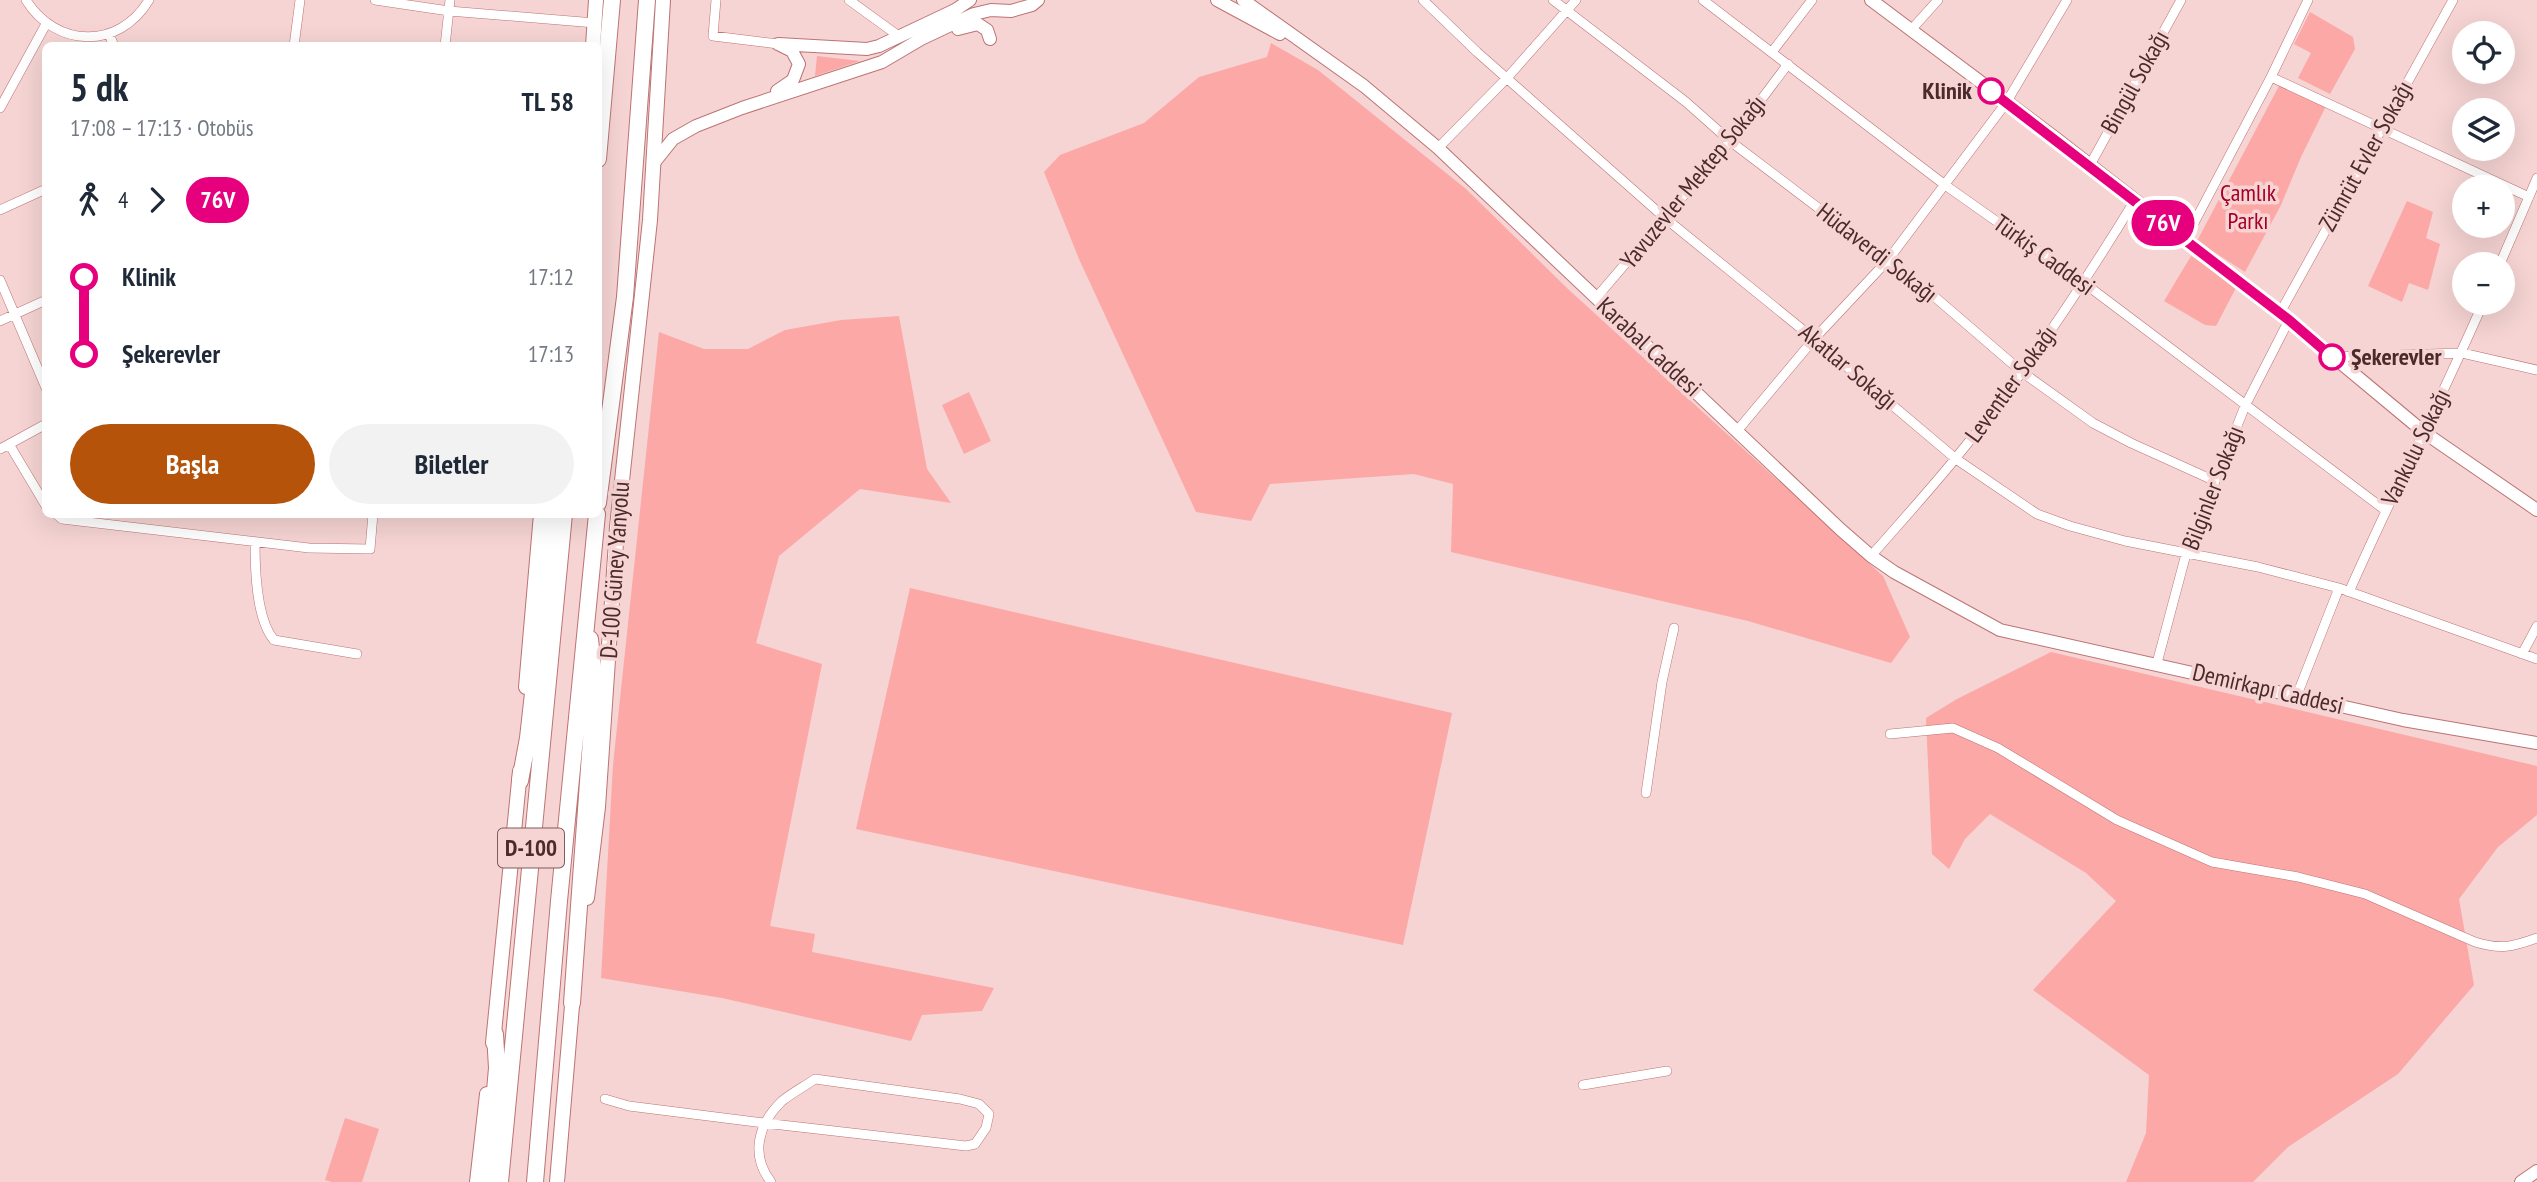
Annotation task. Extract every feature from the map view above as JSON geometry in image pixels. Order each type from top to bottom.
[{"type":"highway","points":[[602,114],[612,0]]},
{"type":"highway","points":[[602,472],[625,297],[647,0]]},
{"type":"highway","points":[[520,781],[528,738],[553,518]]},
{"type":"highway","name":"D-100","points":[[500,1182],[564,518]]},
{"type":"highway","name":"D-100","points":[[535,1182],[597,518]]},
{"type":"highway","points":[[572,1003],[595,685],[592,646],[586,623]]},
{"type":"highway","points":[[487,1182],[497,1068],[495,1034]]},
{"type":"main road","points":[[593,42],[596,0]]},
{"type":"main road","name":"D-100 Güney Yanyolu","points":[[556,1182],[572,1003],[598,807],[616,540],[650,220],[663,0]]},
{"type":"main road","points":[[778,44],[867,49],[879,47],[970,0]]},
{"type":"main road","points":[[653,165],[673,139],[696,126],[882,62],[921,38],[988,5],[1011,11],[1032,5],[1038,0]]},
{"type":"main road","name":"Karabal Caddesi","points":[[1217,0],[1308,48]]},
{"type":"main road","name":"Karabal Caddesi","points":[[1243,0],[1364,86],[1438,148],[1871,556],[1935,596],[2000,630]]},
{"type":"main road","points":[[1871,0],[2090,165],[2285,317],[2425,433],[2537,510]]},
{"type":"main road","points":[[921,38],[935,38],[964,26],[978,24],[987,30],[990,39]]},
{"type":"main road","points":[[742,108],[786,86],[796,76],[797,59],[792,51],[778,44]]},
{"type":"main road","points":[[477,1182],[495,1034],[520,781],[541,518]]},
{"type":"main road","name":"Demirkapı Caddesi","points":[[2000,630],[2403,720],[2537,743]]},
{"type":"main road","points":[[2521,1182],[2537,1171]]},
{"type":"street","points":[[26,0],[46,24],[60,32],[93,37],[109,34],[127,24],[142,11],[149,0]]},
{"type":"street","points":[[295,42],[300,0]]},
{"type":"street","points":[[375,0],[449,10],[595,23]]},
{"type":"street","points":[[445,42],[450,0]]},
{"type":"street","points":[[716,0],[713,36],[778,44]]},
{"type":"street","points":[[849,0],[900,37]]},
{"type":"street","name":"Akatlar Sokağı","points":[[1423,0],[1665,218],[1956,459],[2037,514],[2125,541],[2258,567],[2344,590],[2537,659]]},
{"type":"street","name":"Hüdaverdi Sokağı","points":[[1553,0],[1686,102],[1730,141],[1929,292],[2022,372],[2092,423],[2216,481]]},
{"type":"street","points":[[1438,148],[1507,78],[1577,0]]},
{"type":"street","name":"Türkiş Caddesi","points":[[1703,0],[1945,185],[2084,283],[2385,510]]},
{"type":"street","points":[[1772,52],[1812,0]]},
{"type":"street","points":[[1911,30],[1938,0]]},
{"type":"street","points":[[1737,431],[1814,339],[1888,260],[2006,103],[2067,0]]},
{"type":"street","name":"Bingül Sokağı","points":[[2090,165],[2181,0]]},
{"type":"street","points":[[2185,240],[2271,77],[2308,0]]},
{"type":"street","name":"Zümrüt Evler Sokağı","points":[[2285,317],[2382,128],[2453,0]]},
{"type":"street","points":[[0,108],[46,24]]},
{"type":"street","points":[[109,34],[112,42]]},
{"type":"street","name":"Yavuzevler Mektep Sokağı","points":[[1596,298],[1730,141],[1788,64]]},
{"type":"street","points":[[2271,77],[2529,197]]},
{"type":"street","points":[[2505,252],[2537,178]]},
{"type":"street","points":[[0,210],[42,190]]},
{"type":"street","name":"Leventler Sokağı","points":[[1871,556],[1956,459],[2022,372],[2084,283],[2135,200]]},
{"type":"street","points":[[0,280],[42,379]]},
{"type":"street","points":[[0,321],[42,302]]},
{"type":"street","name":"Vankulu Sokağı","points":[[2297,695],[2344,590],[2425,433],[2478,315]]},
{"type":"street","name":"Bilginler Sokağı","points":[[2157,663],[2186,554],[2245,405],[2285,317]]},
{"type":"street","points":[[2332,357],[2462,353],[2537,370]]},
{"type":"street","points":[[0,449],[42,427]]},
{"type":"street","points":[[9,444],[42,499]]},
{"type":"street","points":[[61,518],[309,548],[370,549],[373,518]]},
{"type":"street","points":[[255,542],[254,570],[267,631],[274,640],[357,654]]},
{"type":"street","points":[[2522,654],[2537,626]]},
{"type":"street","points":[[1646,793],[1662,682],[1674,628]]},
{"type":"street","points":[[1890,734],[1953,728],[1998,748],[2117,820],[2212,862],[2298,877],[2365,894],[2491,947],[2511,948],[2537,938]]},
{"type":"street","points":[[1583,1085],[1667,1071]]},
{"type":"street","points":[[606,1099],[629,1106],[764,1123],[966,1146],[975,1144],[986,1128],[989,1114],[979,1104],[960,1099],[815,1079],[782,1101],[764,1123],[758,1158],[771,1182]]},
{"type":"green space","points":[[2310,12],[2353,37],[2355,49],[2330,94],[2298,78],[2311,53],[2294,44]]},
{"type":"green space","points":[[1271,43],[1318,70],[1466,189],[1568,289],[1883,576],[1910,637],[1891,663],[1748,621],[1451,552],[1453,484],[1414,474],[1270,484],[1251,521],[1196,512],[1079,259],[1044,172],[1060,155],[1144,123],[1199,77],[1267,57]]},
{"type":"green space","points":[[817,56],[860,61],[815,76]]},
{"type":"green space","name":"Çamlık Parkı","points":[[2280,84],[2326,106],[2281,205],[2245,272],[2197,241]]},
{"type":"green space","points":[[2407,201],[2433,212],[2426,238],[2440,244],[2428,290],[2409,283],[2402,302],[2368,286]]},
{"type":"green space","points":[[2191,256],[2237,286],[2216,326],[2205,325],[2164,301]]},
{"type":"green space","points":[[899,316],[927,469],[951,503],[860,489],[779,556],[756,643],[822,664],[770,926],[815,934],[812,952],[994,988],[982,1011],[922,1015],[911,1041],[722,998],[601,978],[613,765],[659,332],[704,349],[748,349],[785,330],[841,320]]},
{"type":"green space","points":[[969,392],[991,441],[964,454],[942,405]]},
{"type":"green space","points":[[910,588],[1452,713],[1403,945],[856,829]]},
{"type":"green space","points":[[2051,652],[2537,766],[2537,815],[2498,847],[2459,899],[2474,985],[2398,1074],[2288,1147],[2253,1182],[2126,1182],[2146,1133],[2149,1075],[2033,990],[2116,901],[2086,873],[1990,814],[1965,839],[1949,869],[1932,854],[1926,718],[1957,699]]},
{"type":"green space","points":[[345,1118],[379,1129],[362,1182],[325,1180]]},
{"type":"bus line","name":"76V","points":[[1991,91],[2289,320],[2332,357]]},
{"type":"place","name":"Klinik","points":[[1991,91]]},
{"type":"place","name":"Şekerevler","points":[[2332,357]]}]
